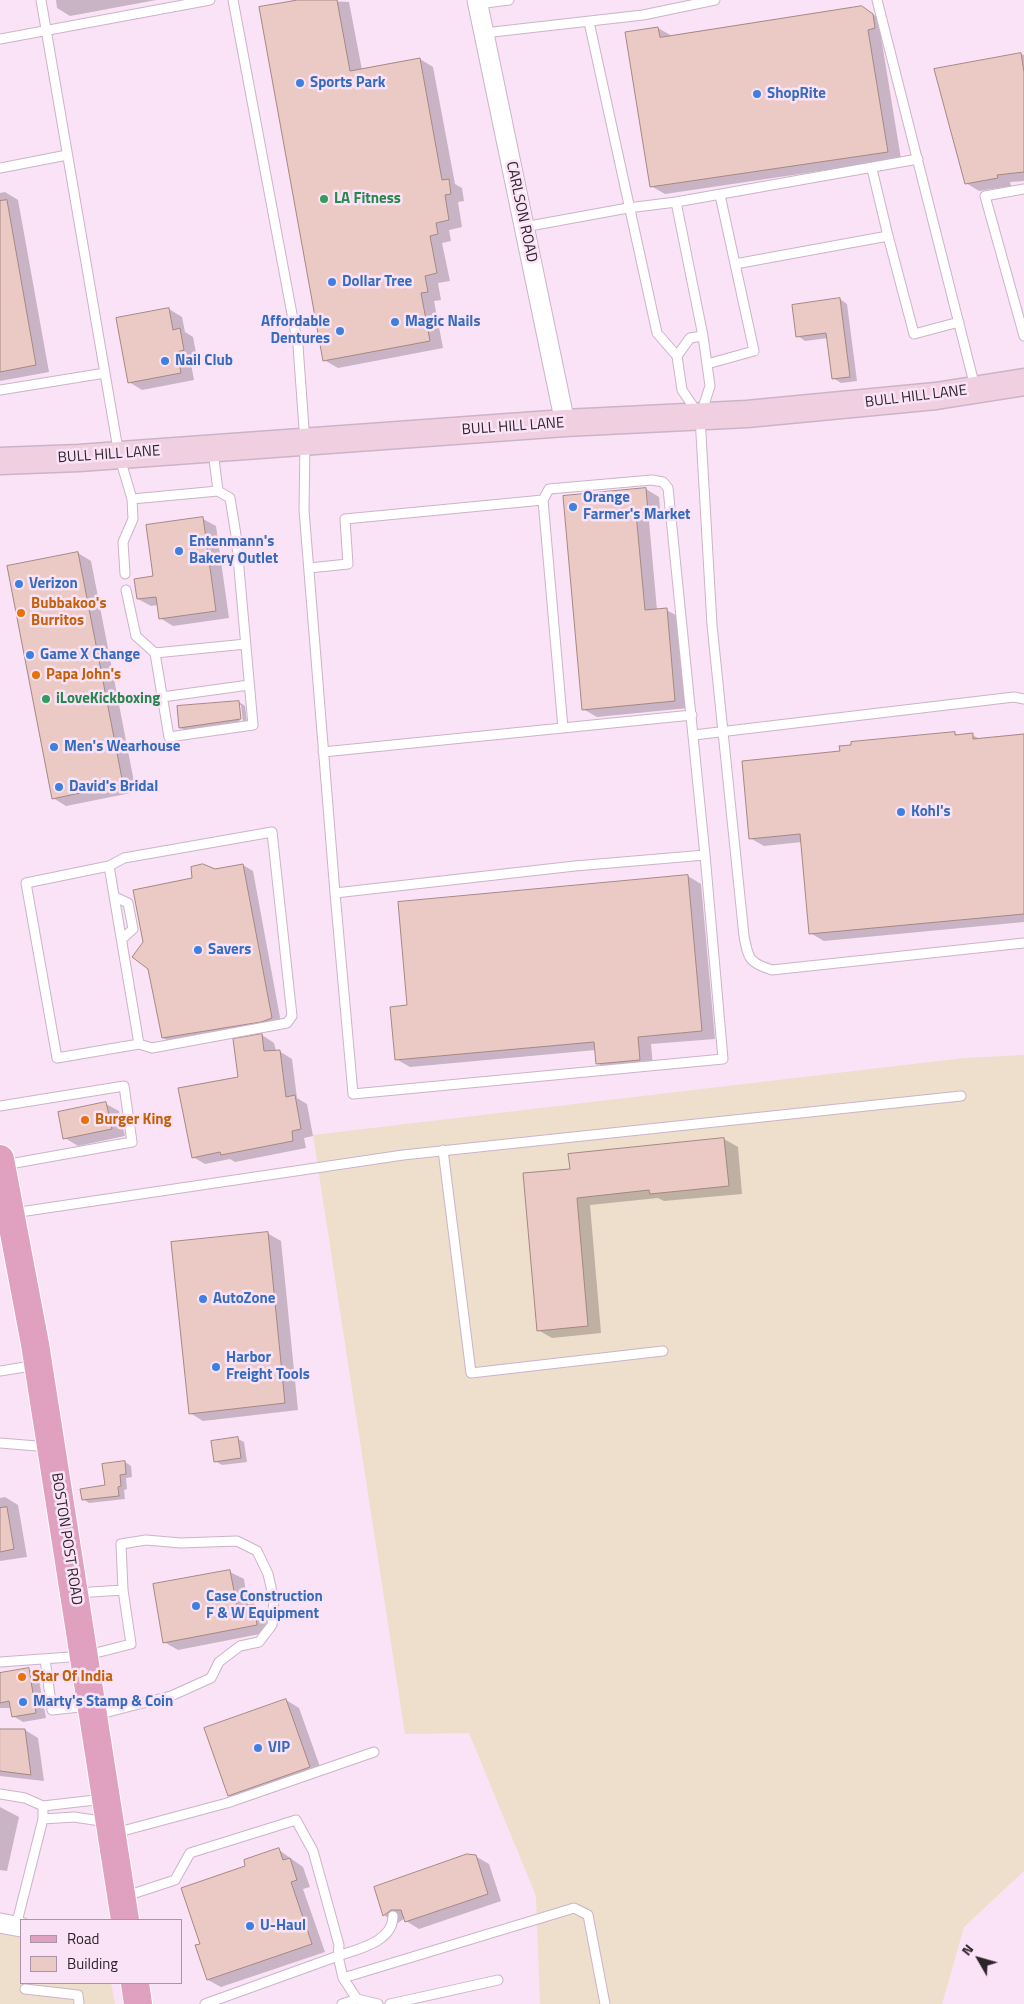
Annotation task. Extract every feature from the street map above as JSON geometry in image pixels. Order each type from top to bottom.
[{"type":"main road","name":"BULL HILL LANE","points":[[0,461],[119,455],[565,423],[700,417],[918,398],[1024,382]]},
{"type":"main road","name":"BOSTON POST ROAD","points":[[1,1162],[38,1364],[124,1909]]},
{"type":"main road","points":[[135,1984],[138,2004]]},
{"type":"street","name":"CARLSON ROAD","points":[[477,2],[565,423]]},
{"type":"lane","points":[[41,0],[119,455],[132,499],[133,519],[123,542],[125,574]]},
{"type":"lane","points":[[0,39],[46,32],[210,0]]},
{"type":"lane","points":[[233,0],[298,346],[305,442],[304,510],[353,1094],[723,1059],[692,714],[668,488],[663,482],[652,480],[549,489],[544,500],[563,728]]},
{"type":"lane","points":[[477,2],[509,0]]},
{"type":"lane","points":[[484,33],[643,15],[715,0]]},
{"type":"lane","points":[[877,0],[976,390]]},
{"type":"lane","points":[[589,22],[628,208],[657,334],[678,356],[682,390],[700,417]]},
{"type":"lane","points":[[0,168],[67,155]]},
{"type":"lane","points":[[524,226],[628,208],[720,195],[872,169],[918,159]]},
{"type":"lane","points":[[872,169],[914,334],[959,322]]},
{"type":"lane","points":[[1024,189],[985,196],[1024,336]]},
{"type":"lane","points":[[707,364],[754,351],[720,195]]},
{"type":"lane","points":[[676,202],[703,336],[710,386],[700,417],[712,625],[725,731],[744,936],[748,956],[757,966],[772,970],[1024,943]]},
{"type":"lane","points":[[735,264],[888,236]]},
{"type":"lane","points":[[678,356],[690,338],[703,336]]},
{"type":"lane","points":[[0,390],[105,373]]},
{"type":"lane","points":[[213,448],[218,491]]},
{"type":"lane","points":[[126,590],[136,636],[155,653],[169,737],[253,726],[230,498],[218,491],[132,499]]},
{"type":"lane","points":[[310,568],[348,564],[345,518],[544,500]]},
{"type":"lane","points":[[155,653],[246,644]]},
{"type":"lane","points":[[162,697],[249,685]]},
{"type":"lane","points":[[694,735],[1014,697],[1024,699]]},
{"type":"lane","points":[[323,752],[692,714]]},
{"type":"lane","points":[[272,832],[292,1016],[287,1023],[152,1048],[140,1044],[57,1058],[26,883],[110,866],[124,858],[272,832]]},
{"type":"lane","points":[[335,893],[575,866],[705,855]]},
{"type":"lane","points":[[110,866],[140,1044]]},
{"type":"lane","points":[[0,1106],[124,1086],[132,1142],[1,1162]]},
{"type":"lane","points":[[11,1214],[443,1150],[961,1096]]},
{"type":"lane","points":[[443,1150],[471,1373],[663,1351]]},
{"type":"lane","points":[[0,1371],[38,1364]]},
{"type":"lane","points":[[0,1444],[51,1448]]},
{"type":"lane","points":[[0,1662],[84,1656],[131,1644],[123,1590],[121,1544],[146,1540],[181,1543],[237,1540],[257,1551],[268,1574],[274,1600],[272,1625],[260,1642],[240,1646],[219,1662],[211,1678],[171,1696],[93,1711],[52,1710],[45,1659]]},
{"type":"lane","points":[[74,1594],[123,1590]]},
{"type":"lane","points":[[43,1820],[74,1817],[109,1818],[227,1803],[374,1752]]},
{"type":"lane","points":[[0,1794],[25,1798],[44,1806],[109,1818]]},
{"type":"lane","points":[[12,1925],[43,1820],[44,1806]]},
{"type":"lane","points":[[124,1909],[175,1880],[190,1853],[296,1820],[313,1851],[339,1946],[338,1956],[343,1978],[357,1999]]},
{"type":"lane","points":[[343,1978],[574,1908],[588,1915],[605,2004]]},
{"type":"lane","points":[[205,2004],[372,1943],[389,1933],[393,1923],[393,1916]]},
{"type":"lane","points":[[390,2004],[498,1980]]},
{"type":"lane","points":[[25,1989],[78,1995],[79,2004]]},
{"type":"lane","points":[[342,2004],[357,1999],[378,2004]]},
{"type":"shaded area","points":[[1024,1055],[1024,1871],[964,1927],[942,2004],[540,2004],[536,1896],[469,1733],[405,1734],[313,1135],[964,1058]]},
{"type":"shaded area","points":[[0,1932],[20,1936],[20,1984],[111,1984],[115,2004],[0,2004]]},
{"type":"building","points":[[298,0],[337,0],[350,71],[420,58],[442,180],[449,179],[451,194],[445,195],[449,220],[436,223],[438,234],[430,236],[437,273],[425,276],[428,292],[421,293],[430,341],[323,361],[259,7]]},
{"type":"building","name":"ShopRite","points":[[862,6],[873,14],[875,28],[868,30],[888,152],[650,187],[625,32],[658,27],[660,37]]},
{"type":"building","points":[[1021,53],[1024,72],[1024,172],[997,175],[998,178],[965,184],[934,69]]},
{"type":"building","points":[[7,200],[36,365],[0,372],[0,201]]},
{"type":"building","points":[[840,298],[850,377],[832,379],[826,333],[796,337],[792,305]]},
{"type":"building","points":[[169,308],[173,330],[180,328],[184,350],[177,352],[181,373],[128,383],[116,318]]},
{"type":"building","points":[[646,488],[648,512],[636,513],[645,610],[667,608],[675,701],[582,710],[563,496]]},
{"type":"building","name":"Entenmann's Bakery Outlet","points":[[203,517],[216,611],[159,619],[156,597],[137,599],[134,579],[153,576],[146,525]]},
{"type":"building","points":[[78,552],[123,784],[52,799],[7,566]]},
{"type":"building","points":[[239,701],[241,719],[179,728],[177,706]]},
{"type":"building","points":[[955,732],[955,735],[973,733],[973,739],[1024,734],[1024,914],[809,934],[800,834],[749,839],[742,761],[840,751],[839,746],[851,745],[851,742]]},
{"type":"building","name":"Savers","points":[[203,864],[215,869],[243,864],[272,1018],[261,1022],[162,1038],[148,969],[132,957],[143,942],[133,890],[192,878],[191,867]]},
{"type":"building","points":[[688,875],[702,1031],[638,1037],[640,1060],[596,1064],[594,1042],[395,1060],[390,1007],[407,1005],[398,902]]},
{"type":"building","points":[[262,1034],[264,1051],[280,1050],[286,1097],[295,1095],[301,1129],[292,1131],[293,1141],[221,1155],[220,1152],[192,1158],[178,1088],[238,1077],[233,1039]]},
{"type":"building","name":"Burger King","points":[[106,1102],[112,1129],[63,1139],[58,1112]]},
{"type":"building","points":[[724,1138],[729,1186],[650,1194],[649,1190],[577,1198],[588,1326],[537,1331],[523,1173],[570,1169],[568,1154]]},
{"type":"building","points":[[268,1232],[285,1403],[189,1414],[171,1242]]},
{"type":"building","points":[[238,1437],[241,1458],[214,1462],[211,1441]]},
{"type":"building","points":[[125,1461],[126,1474],[120,1475],[121,1486],[118,1487],[119,1496],[82,1500],[80,1489],[105,1485],[102,1464]]},
{"type":"building","points":[[7,1507],[14,1549],[0,1552],[0,1508]]},
{"type":"building","name":"Case Construction F & W Equipment","points":[[230,1570],[237,1607],[254,1604],[257,1625],[163,1643],[153,1584]]},
{"type":"building","points":[[29,1668],[36,1713],[12,1717],[9,1701],[0,1703],[0,1673]]},
{"type":"building","name":"VIP","points":[[286,1699],[310,1767],[228,1796],[204,1728]]},
{"type":"building","points":[[0,1729],[25,1729],[31,1775],[0,1771]]},
{"type":"building","name":"U-Haul","points":[[279,1848],[283,1860],[290,1858],[297,1880],[291,1882],[312,1944],[207,1980],[195,1945],[200,1944],[181,1888],[245,1866],[244,1860]]},
{"type":"building","points":[[467,1854],[476,1855],[488,1894],[405,1922],[401,1910],[391,1910],[383,1916],[374,1887]]},
{"type":"place","name":"Sports Park","points":[[300,83]]},
{"type":"place","name":"ShopRite","points":[[757,94]]},
{"type":"place","name":"LA Fitness","points":[[324,199]]},
{"type":"place","name":"Dollar Tree","points":[[332,282]]},
{"type":"place","name":"Magic Nails","points":[[395,322]]},
{"type":"place","name":"Affordable Dentures","points":[[340,331]]},
{"type":"place","name":"Nail Club","points":[[165,361]]},
{"type":"place","name":"Orange Farmer's Market","points":[[573,507]]},
{"type":"place","name":"Entenmann's Bakery Outlet","points":[[179,551]]},
{"type":"place","name":"Verizon","points":[[19,584]]},
{"type":"place","name":"Bubbakoo's Burritos","points":[[21,613]]},
{"type":"place","name":"Game X Change","points":[[30,655]]},
{"type":"place","name":"Papa John's","points":[[36,675]]},
{"type":"place","name":"iLoveKickboxing","points":[[46,699]]},
{"type":"place","name":"Men's Wearhouse","points":[[54,747]]},
{"type":"place","name":"David's Bridal","points":[[59,787]]},
{"type":"place","name":"Kohl's","points":[[901,812]]},
{"type":"place","name":"Savers","points":[[198,950]]},
{"type":"place","name":"Burger King","points":[[85,1120]]},
{"type":"place","name":"AutoZone","points":[[203,1299]]},
{"type":"place","name":"Harbor Freight Tools","points":[[216,1367]]},
{"type":"place","name":"Case Construction F & W Equipment","points":[[196,1606]]},
{"type":"place","name":"Star Of India","points":[[22,1677]]},
{"type":"place","name":"Marty's Stamp & Coin","points":[[23,1702]]},
{"type":"place","name":"VIP","points":[[258,1748]]},
{"type":"place","name":"U-Haul","points":[[250,1926]]}]
